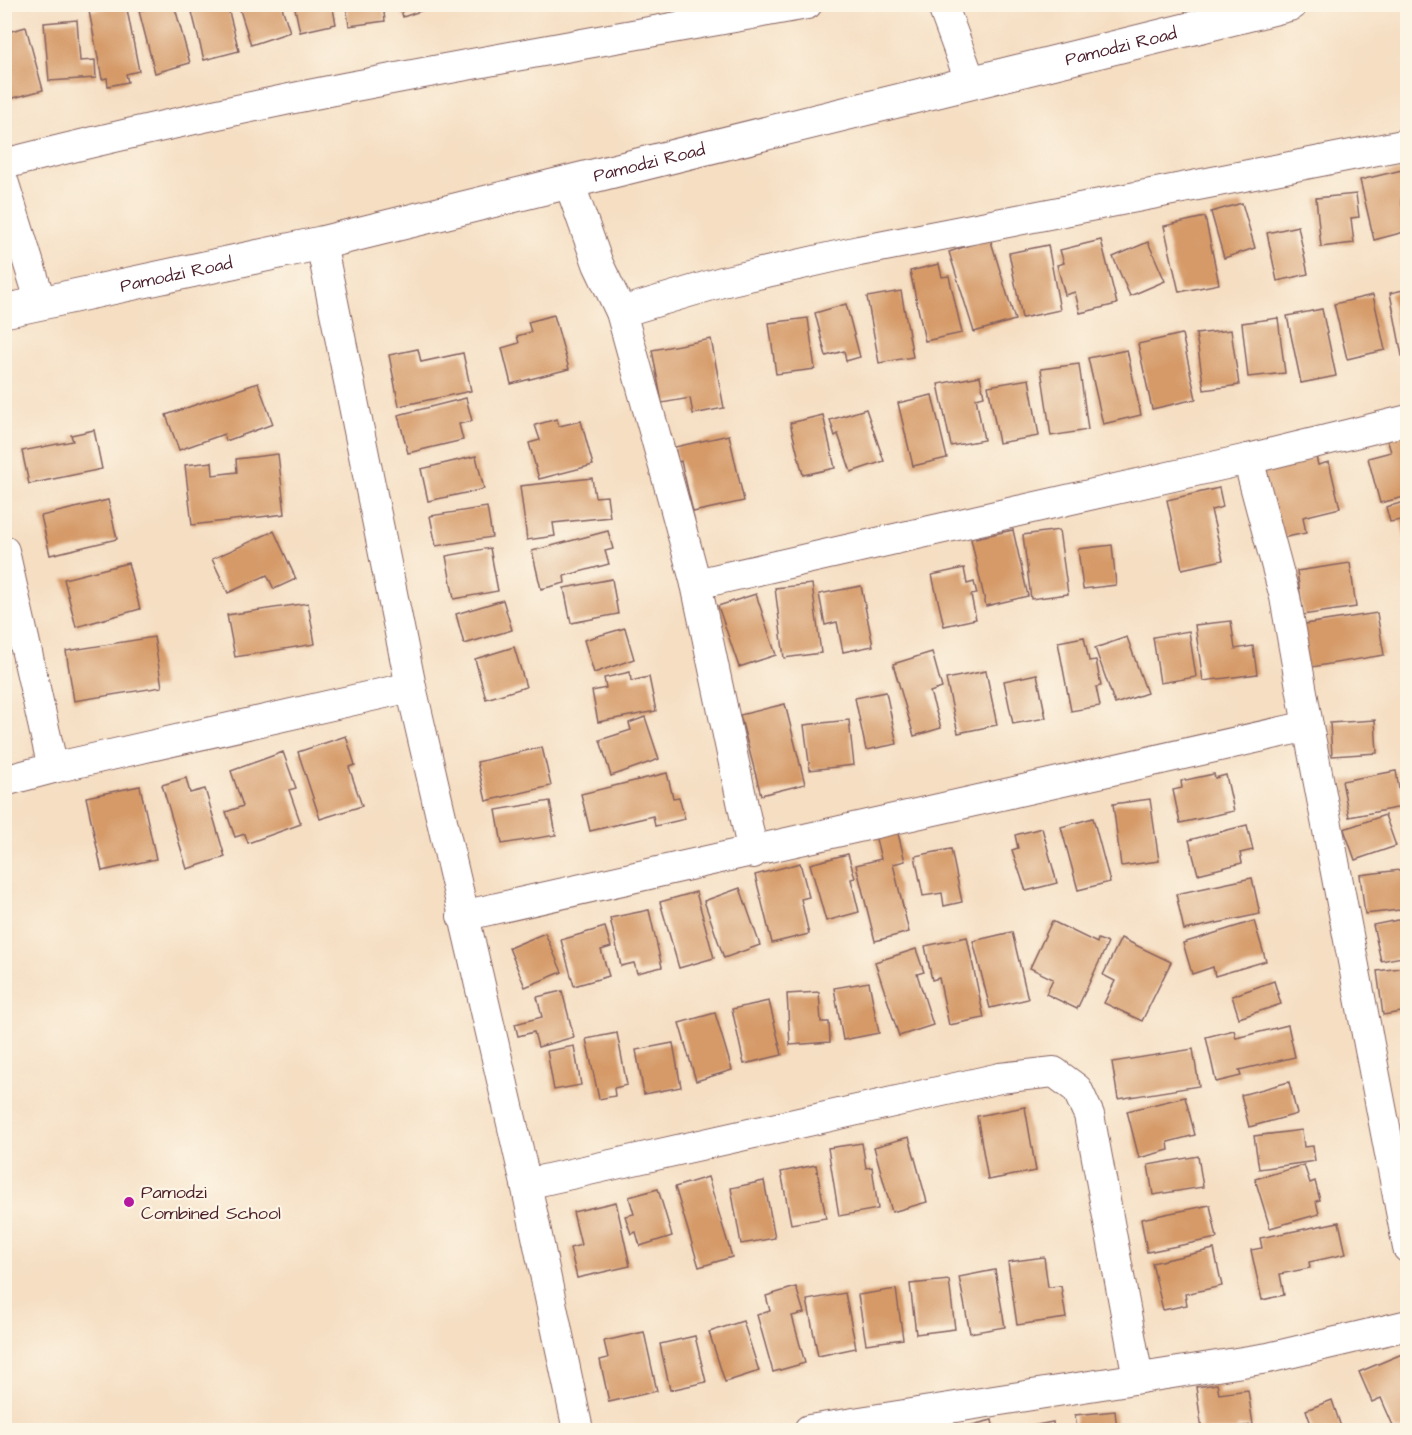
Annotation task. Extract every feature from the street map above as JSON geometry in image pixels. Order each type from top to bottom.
[{"type":"street","points":[[4,164],[142,128],[361,83],[807,4]]},
{"type":"street","points":[[942,4],[971,83]]},
{"type":"street","name":"Pamodzi Road","points":[[4,311],[321,243],[1291,4]]},
{"type":"street","points":[[621,312],[722,282],[859,251],[1407,144]]},
{"type":"street","points":[[569,182],[598,264],[621,312],[696,584],[753,853]]},
{"type":"street","points":[[4,184],[41,303]]},
{"type":"street","points":[[321,243],[411,687],[462,916],[526,1184],[578,1431]]},
{"type":"street","points":[[696,584],[1248,459],[1407,420]]},
{"type":"street","points":[[1248,459],[1285,597],[1407,1248]]},
{"type":"street","points":[[4,551],[53,768]]},
{"type":"street","points":[[4,781],[411,687]]},
{"type":"street","points":[[462,916],[753,853],[1308,726]]},
{"type":"street","points":[[526,1184],[1000,1078],[1054,1072],[1077,1089],[1089,1115],[1137,1378]]},
{"type":"street","points":[[809,1431],[1268,1358],[1407,1325]]},
{"type":"building","points":[[126,4],[139,71],[126,74],[128,82],[108,86],[107,78],[102,79],[89,11]]},
{"type":"building","points":[[163,4],[174,4],[190,63],[155,73],[139,11]]},
{"type":"building","points":[[190,4],[227,4],[239,51],[204,60]]},
{"type":"building","points":[[247,4],[281,4],[290,32],[251,45],[239,7]]},
{"type":"building","points":[[294,4],[332,4],[336,24],[300,32]]},
{"type":"building","points":[[346,4],[383,4],[385,21],[349,26]]},
{"type":"building","points":[[399,4],[438,4],[438,5],[403,17]]},
{"type":"building","points":[[77,20],[80,61],[95,60],[96,78],[49,81],[44,23]]},
{"type":"building","points":[[26,27],[43,90],[6,100],[4,33]]},
{"type":"building","points":[[1402,170],[1408,199],[1401,200],[1408,231],[1374,240],[1360,180]]},
{"type":"building","points":[[1356,194],[1359,217],[1351,218],[1354,243],[1321,247],[1316,198]]},
{"type":"building","points":[[1242,203],[1255,248],[1224,258],[1211,212]]},
{"type":"building","points":[[1205,217],[1219,284],[1179,292],[1164,226]]},
{"type":"building","points":[[1298,226],[1308,274],[1277,281],[1267,233]]},
{"type":"building","points":[[990,238],[1015,320],[974,332],[949,252]]},
{"type":"building","points":[[1101,240],[1117,304],[1080,313],[1075,292],[1065,295],[1057,265],[1064,263],[1060,250]]},
{"type":"building","points":[[1148,242],[1165,281],[1130,296],[1113,257]]},
{"type":"building","points":[[1048,245],[1060,310],[1022,318],[1009,253]]},
{"type":"building","points":[[939,264],[942,277],[949,276],[962,333],[925,341],[910,271]]},
{"type":"building","points":[[1408,289],[1408,355],[1402,356],[1390,293]]},
{"type":"building","points":[[901,291],[913,357],[879,363],[867,297]]},
{"type":"building","points":[[1373,295],[1385,350],[1347,359],[1334,304]]},
{"type":"building","points":[[846,304],[860,357],[846,361],[844,351],[826,356],[815,313]]},
{"type":"building","points":[[1322,309],[1336,376],[1301,383],[1287,316]]},
{"type":"building","points":[[554,315],[569,369],[511,384],[502,348],[519,343],[517,336],[531,332],[528,322]]},
{"type":"building","points":[[808,318],[815,369],[776,374],[769,323]]},
{"type":"building","points":[[1278,318],[1285,373],[1248,377],[1242,323]]},
{"type":"building","points":[[1231,330],[1239,385],[1204,390],[1196,334]]},
{"type":"building","points":[[1182,334],[1196,399],[1152,409],[1138,344]]},
{"type":"building","points":[[711,339],[724,408],[693,414],[690,398],[662,403],[652,350]]},
{"type":"building","points":[[418,349],[421,362],[463,353],[471,391],[399,406],[389,355]]},
{"type":"building","points":[[1127,350],[1141,415],[1103,424],[1088,358]]},
{"type":"building","points":[[1079,364],[1088,430],[1051,436],[1041,369]]},
{"type":"building","points":[[980,376],[984,396],[976,398],[984,440],[951,446],[938,384]]},
{"type":"building","points":[[1029,379],[1039,436],[999,443],[988,386]]},
{"type":"building","points":[[258,383],[273,424],[226,441],[224,434],[179,450],[166,415]]},
{"type":"building","points":[[932,395],[947,458],[913,466],[898,403]]},
{"type":"building","points":[[466,398],[472,421],[459,424],[463,440],[408,453],[398,415]]},
{"type":"building","points":[[866,409],[884,461],[851,472],[838,434],[835,436],[830,420]]},
{"type":"building","points":[[823,415],[835,468],[803,475],[790,423]]},
{"type":"building","points":[[557,419],[559,426],[581,421],[593,465],[539,479],[529,443],[540,440],[535,425]]},
{"type":"building","points":[[1408,426],[1408,496],[1380,503],[1368,458],[1391,452],[1385,432]]},
{"type":"building","points":[[94,430],[102,469],[29,484],[22,451],[73,441],[71,435]]},
{"type":"building","points":[[729,435],[744,501],[693,512],[681,461],[678,462],[675,447]]},
{"type":"building","points":[[278,454],[285,514],[192,525],[185,465],[212,462],[213,475],[237,472],[236,459]]},
{"type":"building","points":[[476,456],[484,489],[428,501],[421,469]]},
{"type":"building","points":[[1316,457],[1318,465],[1329,462],[1340,508],[1303,517],[1306,533],[1277,539],[1261,469]]},
{"type":"building","points":[[592,478],[595,497],[607,496],[610,517],[553,523],[555,536],[527,540],[520,486]]},
{"type":"building","points":[[1219,488],[1223,507],[1211,510],[1223,560],[1182,569],[1167,500]]},
{"type":"building","points":[[108,500],[117,539],[50,555],[41,516]]},
{"type":"building","points":[[1408,501],[1408,539],[1405,540],[1401,520],[1390,522],[1386,507]]},
{"type":"building","points":[[487,507],[492,537],[436,546],[430,516]]},
{"type":"building","points":[[1013,530],[1028,596],[986,606],[971,539]]},
{"type":"building","points":[[1059,530],[1068,594],[1031,599],[1023,535]]},
{"type":"building","points":[[274,531],[296,579],[274,589],[267,575],[228,593],[212,559]]},
{"type":"building","points":[[608,531],[613,549],[605,551],[609,564],[564,576],[565,583],[541,589],[532,551]]},
{"type":"building","points":[[1112,545],[1116,585],[1083,589],[1078,549]]},
{"type":"building","points":[[490,548],[498,591],[454,599],[446,556]]},
{"type":"building","points":[[128,563],[140,609],[76,627],[64,579]]},
{"type":"building","points":[[1350,563],[1356,607],[1303,615],[1297,571]]},
{"type":"building","points":[[964,568],[967,584],[974,582],[977,594],[971,595],[976,619],[944,626],[932,575]]},
{"type":"building","points":[[612,579],[618,614],[571,623],[564,588]]},
{"type":"building","points":[[812,584],[821,653],[784,658],[775,588]]},
{"type":"building","points":[[861,586],[873,646],[843,652],[837,622],[825,625],[819,594]]},
{"type":"building","points":[[756,594],[776,655],[739,667],[718,606]]},
{"type":"building","points":[[503,600],[512,630],[464,644],[456,614]]},
{"type":"building","points":[[308,603],[315,644],[235,657],[227,615]]},
{"type":"building","points":[[1377,613],[1384,655],[1306,668],[1299,625]]},
{"type":"building","points":[[1231,621],[1235,649],[1253,646],[1257,674],[1203,681],[1195,625]]},
{"type":"building","points":[[625,628],[634,659],[594,673],[584,640]]},
{"type":"building","points":[[1189,631],[1196,677],[1160,683],[1153,637]]},
{"type":"building","points":[[154,637],[162,687],[74,701],[66,651]]},
{"type":"building","points":[[1084,637],[1089,661],[1096,660],[1101,686],[1096,687],[1100,706],[1071,711],[1058,642]]},
{"type":"building","points":[[1127,637],[1147,693],[1115,704],[1095,648]]},
{"type":"building","points":[[514,647],[526,687],[486,699],[475,659]]},
{"type":"building","points":[[932,652],[942,688],[930,692],[941,728],[914,736],[893,664]]},
{"type":"building","points":[[986,671],[997,725],[958,733],[946,679]]},
{"type":"building","points":[[630,672],[631,681],[649,677],[656,711],[598,722],[592,691],[606,688],[604,678]]},
{"type":"building","points":[[1037,674],[1046,718],[1013,724],[1004,681]]},
{"type":"building","points":[[886,692],[897,744],[866,750],[855,698]]},
{"type":"building","points":[[785,704],[805,784],[761,795],[740,715]]},
{"type":"building","points":[[645,717],[659,759],[611,776],[600,740],[631,730],[629,723]]},
{"type":"building","points":[[849,720],[854,765],[810,770],[804,725]]},
{"type":"building","points":[[1375,720],[1377,753],[1332,756],[1330,723]]},
{"type":"building","points":[[346,736],[355,765],[349,767],[362,806],[320,819],[298,752]]},
{"type":"building","points":[[542,747],[551,786],[486,801],[477,762]]},
{"type":"building","points":[[283,752],[296,788],[289,790],[301,824],[248,843],[245,834],[235,837],[226,812],[243,806],[231,771]]},
{"type":"building","points":[[1396,771],[1402,807],[1349,817],[1342,781]]},
{"type":"building","points":[[667,773],[673,798],[679,797],[685,819],[655,826],[653,816],[590,831],[581,794]]},
{"type":"building","points":[[1214,774],[1215,778],[1226,775],[1234,811],[1180,823],[1173,790],[1182,788],[1181,781]]},
{"type":"building","points":[[186,778],[190,793],[205,789],[225,857],[187,869],[162,785]]},
{"type":"building","points":[[140,786],[156,859],[102,871],[86,797]]},
{"type":"building","points":[[1150,799],[1159,861],[1121,866],[1113,804]]},
{"type":"building","points":[[550,801],[556,835],[502,844],[496,810]]},
{"type":"building","points":[[1385,815],[1396,846],[1355,860],[1344,829]]},
{"type":"building","points":[[1093,818],[1110,882],[1078,890],[1061,827]]},
{"type":"building","points":[[1247,825],[1253,850],[1240,853],[1242,863],[1198,874],[1189,840]]},
{"type":"building","points":[[896,826],[905,861],[893,864],[909,932],[875,941],[856,865],[881,859],[874,831]]},
{"type":"building","points":[[1042,828],[1057,883],[1026,891],[1012,850],[1018,848],[1015,835]]},
{"type":"building","points":[[951,849],[962,902],[944,906],[942,893],[923,896],[915,856]]},
{"type":"building","points":[[848,854],[855,878],[851,879],[859,912],[826,921],[810,864]]},
{"type":"building","points":[[800,863],[809,897],[801,899],[809,934],[772,943],[755,875]]},
{"type":"building","points":[[1408,869],[1408,909],[1365,914],[1360,875]]},
{"type":"building","points":[[1252,878],[1260,914],[1184,930],[1176,894]]},
{"type":"building","points":[[740,888],[760,945],[724,958],[704,901]]},
{"type":"building","points":[[696,892],[714,958],[679,968],[660,902]]},
{"type":"building","points":[[649,910],[662,967],[637,973],[634,963],[621,966],[610,918]]},
{"type":"building","points":[[1408,918],[1408,956],[1381,961],[1373,925]]},
{"type":"building","points":[[1052,921],[1097,943],[1098,939],[1108,943],[1077,1009],[1046,994],[1053,979],[1030,968]]},
{"type":"building","points":[[1254,921],[1266,961],[1215,976],[1213,967],[1192,974],[1183,943]]},
{"type":"building","points":[[605,927],[611,947],[601,950],[609,976],[574,986],[561,940]]},
{"type":"building","points":[[1012,932],[1028,999],[990,1008],[973,941]]},
{"type":"building","points":[[545,933],[562,972],[525,987],[509,948]]},
{"type":"building","points":[[967,937],[984,1018],[949,1025],[939,978],[932,980],[925,946]]},
{"type":"building","points":[[1121,938],[1171,962],[1142,1021],[1104,1003],[1115,981],[1103,975]]},
{"type":"building","points":[[916,949],[924,972],[917,974],[933,1025],[899,1036],[875,962]]},
{"type":"building","points":[[1408,967],[1408,1011],[1383,1015],[1377,971]]},
{"type":"building","points":[[1274,981],[1281,1004],[1239,1018],[1232,996]]},
{"type":"building","points":[[869,982],[879,1033],[843,1040],[834,988]]},
{"type":"building","points":[[562,991],[574,1037],[538,1047],[534,1032],[518,1036],[515,1024],[542,1017],[537,997]]},
{"type":"building","points":[[819,992],[821,1022],[829,1022],[830,1042],[790,1045],[787,994]]},
{"type":"building","points":[[769,1001],[782,1055],[744,1064],[732,1009]]},
{"type":"building","points":[[715,1013],[732,1070],[696,1081],[679,1023]]},
{"type":"building","points":[[1288,1025],[1295,1057],[1239,1070],[1241,1076],[1216,1082],[1206,1037],[1234,1030],[1236,1038]]},
{"type":"building","points":[[617,1033],[627,1085],[614,1088],[615,1096],[599,1099],[586,1039]]},
{"type":"building","points":[[673,1043],[681,1087],[644,1094],[636,1050]]},
{"type":"building","points":[[574,1046],[581,1085],[554,1090],[547,1051]]},
{"type":"building","points":[[1193,1049],[1199,1086],[1118,1099],[1112,1062]]},
{"type":"building","points":[[1289,1082],[1297,1114],[1249,1127],[1241,1095]]},
{"type":"building","points":[[1185,1097],[1195,1135],[1168,1142],[1169,1150],[1139,1158],[1127,1111]]},
{"type":"building","points":[[1025,1107],[1036,1171],[988,1180],[977,1116]]},
{"type":"building","points":[[1302,1130],[1304,1147],[1313,1146],[1315,1161],[1259,1169],[1254,1136]]},
{"type":"building","points":[[909,1137],[927,1202],[892,1212],[874,1147]]},
{"type":"building","points":[[862,1143],[866,1168],[872,1167],[878,1209],[839,1216],[828,1148]]},
{"type":"building","points":[[1198,1156],[1203,1187],[1153,1195],[1148,1165]]},
{"type":"building","points":[[816,1165],[826,1218],[791,1224],[781,1172]]},
{"type":"building","points":[[1304,1165],[1310,1183],[1315,1181],[1320,1200],[1316,1201],[1319,1214],[1270,1228],[1255,1179]]},
{"type":"building","points":[[708,1177],[732,1257],[699,1267],[675,1187]]},
{"type":"building","points":[[764,1181],[775,1238],[741,1244],[731,1188]]},
{"type":"building","points":[[658,1189],[672,1236],[640,1246],[636,1232],[631,1234],[625,1216],[634,1214],[629,1197]]},
{"type":"building","points":[[616,1202],[630,1266],[577,1278],[570,1248],[581,1245],[573,1212]]},
{"type":"building","points":[[1210,1205],[1217,1238],[1147,1252],[1141,1219]]},
{"type":"building","points":[[1339,1222],[1346,1254],[1309,1262],[1310,1268],[1280,1274],[1284,1295],[1262,1300],[1251,1250],[1262,1248],[1260,1238]]},
{"type":"building","points":[[1214,1249],[1222,1286],[1185,1294],[1187,1305],[1163,1310],[1152,1263]]},
{"type":"building","points":[[1044,1257],[1048,1287],[1061,1286],[1066,1318],[1017,1325],[1008,1262]]},
{"type":"building","points":[[995,1270],[1005,1327],[970,1333],[959,1277]]},
{"type":"building","points":[[949,1280],[955,1329],[916,1334],[910,1284]]},
{"type":"building","points":[[796,1287],[804,1313],[792,1316],[805,1363],[773,1372],[757,1315],[770,1311],[766,1296]]},
{"type":"building","points":[[896,1289],[903,1339],[866,1344],[858,1295]]},
{"type":"building","points":[[845,1293],[856,1348],[818,1356],[807,1300]]},
{"type":"building","points":[[743,1321],[759,1371],[725,1382],[709,1332]]},
{"type":"building","points":[[644,1332],[657,1391],[609,1402],[600,1360],[608,1358],[604,1341]]},
{"type":"building","points":[[695,1336],[706,1382],[670,1390],[660,1344]]},
{"type":"building","points":[[1402,1354],[1408,1366],[1408,1430],[1395,1430],[1381,1398],[1372,1402],[1359,1372]]},
{"type":"building","points":[[1217,1384],[1219,1394],[1248,1390],[1253,1425],[1237,1427],[1237,1430],[1202,1430],[1196,1387]]},
{"type":"building","points":[[1332,1400],[1342,1430],[1313,1430],[1306,1410]]},
{"type":"building","points":[[1115,1411],[1117,1430],[1077,1430],[1075,1415]]},
{"type":"building","points":[[992,1420],[994,1430],[956,1429]]},
{"type":"building","points":[[1053,1422],[1054,1430],[1015,1430],[1015,1429]]},
{"type":"place","name":"Pamodzi Combined School","points":[[129,1202]]}]
